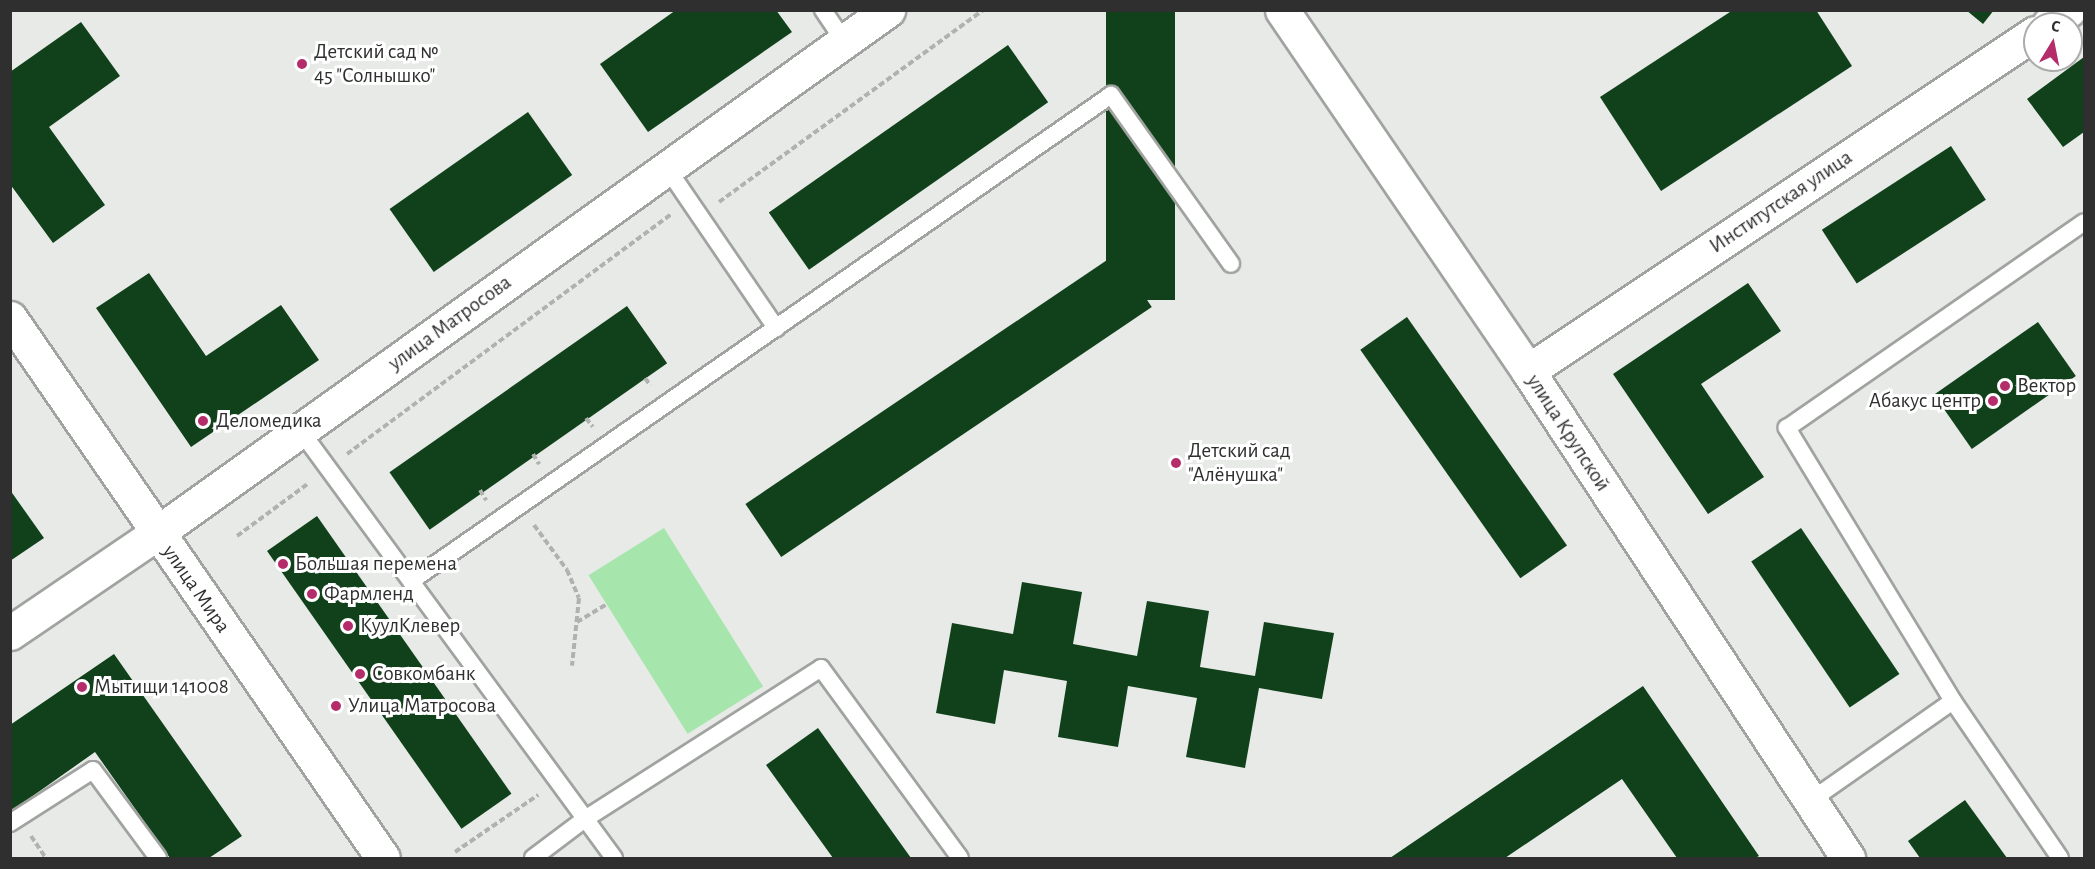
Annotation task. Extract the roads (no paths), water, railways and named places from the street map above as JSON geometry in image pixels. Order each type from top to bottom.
[{"type":"street","name":"улица Матросова","points":[[10,633],[158,533],[888,10]]},
{"type":"street","name":"улица Крупской","points":[[1282,10],[1528,371],[1848,858]]},
{"type":"street","name":"Институтская улица","points":[[1528,371],[2023,41]]},
{"type":"street","name":"улица Мира","points":[[10,318],[383,858]]},
{"type":"lane","points":[[824,10],[844,41]]},
{"type":"lane","points":[[411,581],[1111,95],[1231,264]]},
{"type":"lane","points":[[667,168],[776,328]]},
{"type":"lane","points":[[2060,858],[1953,701],[1787,428],[2085,222]]},
{"type":"lane","points":[[300,430],[614,858]]},
{"type":"lane","points":[[533,858],[585,819],[820,668],[960,858]]},
{"type":"lane","points":[[1810,801],[1953,701]]},
{"type":"lane","points":[[10,823],[93,770],[158,858]]},
{"type":"place","name":"Детский сад № 45 \"Солнышко\"","points":[[302,64]]},
{"type":"place","name":"Вектор","points":[[2005,386]]},
{"type":"place","name":"Абакус центр","points":[[1993,401]]},
{"type":"place","name":"Деломедика","points":[[203,421]]},
{"type":"place","name":"Детский сад \"Алёнушка\"","points":[[1176,463]]},
{"type":"place","name":"Большая перемена","points":[[283,564]]},
{"type":"place","name":"Фармленд","points":[[312,594]]},
{"type":"place","name":"КуулКлевер","points":[[348,626]]},
{"type":"place","name":"Совкомбанк","points":[[360,674]]},
{"type":"place","name":"Мытищи 141008","points":[[82,687]]},
{"type":"place","name":"Улица Матросова","points":[[336,706]]}]
